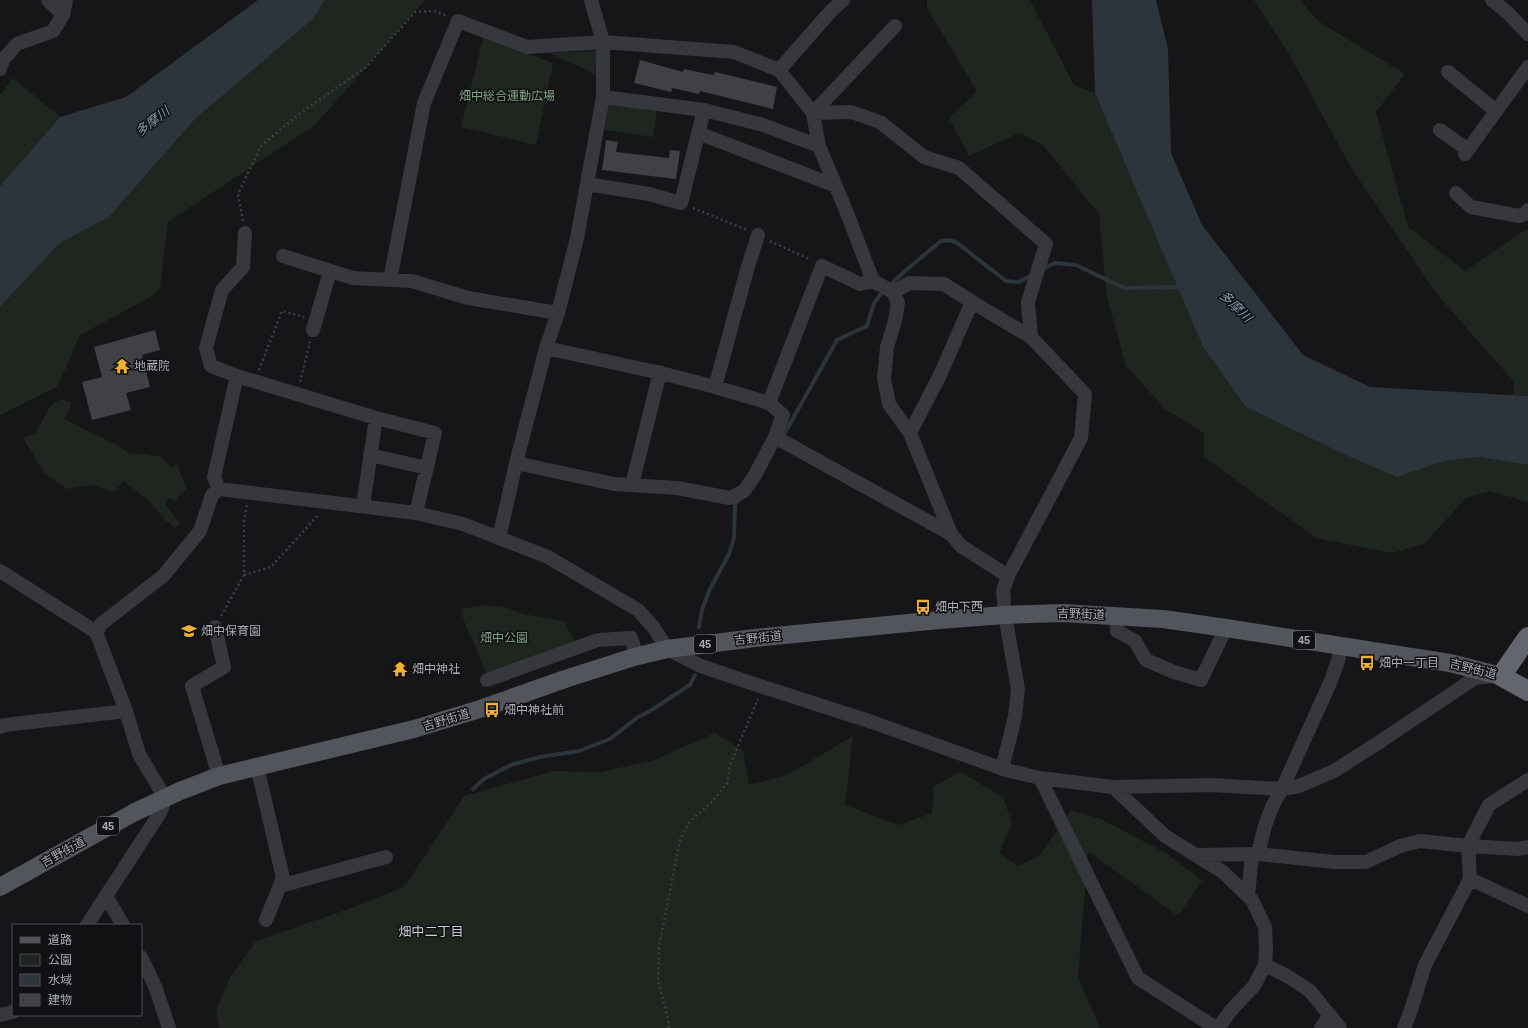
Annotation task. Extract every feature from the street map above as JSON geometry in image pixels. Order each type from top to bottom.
[{"type":"highway","points":[[1501,676],[1528,638]]},
{"type":"highway","name":"吉野街道","points":[[1501,676],[1528,691]]},
{"type":"main road","name":"吉野街道","points":[[0,887],[133,813],[165,798],[220,776],[414,729],[480,709],[568,678],[637,656],[667,649],[755,638],[1006,615],[1062,613],[1163,619],[1226,628],[1462,665],[1501,676]]},
{"type":"street","points":[[48,0],[63,15]]},
{"type":"street","points":[[0,69],[3,60],[17,44],[53,31],[63,15],[66,0]]},
{"type":"street","points":[[499,538],[516,463],[577,238],[603,97],[603,42],[591,0]]},
{"type":"street","points":[[779,70],[843,0]]},
{"type":"street","points":[[1492,0],[1508,13],[1528,34]]},
{"type":"street","points":[[390,280],[424,103],[458,21],[527,47],[603,42],[734,52],[779,70],[813,113],[819,146],[873,281],[893,292],[898,303],[895,321],[887,347],[884,380],[889,404],[910,433],[951,534],[961,546],[1008,576]]},
{"type":"street","points":[[813,113],[895,26]]},
{"type":"street","points":[[1440,130],[1467,152],[1528,67]]},
{"type":"street","points":[[1448,72],[1496,111]]},
{"type":"street","points":[[603,97],[704,110],[763,126],[819,146]]},
{"type":"street","points":[[587,184],[650,194],[681,203],[704,110]]},
{"type":"street","points":[[813,113],[851,112],[880,122],[924,157],[959,168],[1046,244],[1028,302],[1031,337]]},
{"type":"street","points":[[698,133],[836,186]]},
{"type":"street","points":[[1456,193],[1471,207],[1519,216],[1525,214],[1528,210]]},
{"type":"street","points":[[245,233],[243,267],[222,290],[206,348],[211,366],[237,376],[376,418],[435,433],[416,513]]},
{"type":"street","points":[[715,387],[758,234]]},
{"type":"street","points":[[283,256],[353,278],[412,281],[468,298],[558,312]]},
{"type":"street","points":[[769,403],[822,266],[860,284],[873,281]]},
{"type":"street","points":[[315,325],[330,271]]},
{"type":"street","points":[[893,292],[910,283],[944,284],[1031,337],[1085,394],[1081,438],[1008,576],[1003,591],[1018,689],[1015,717],[1002,769]]},
{"type":"street","points":[[910,433],[940,375],[972,302]]},
{"type":"street","points":[[516,463],[614,484],[677,488],[730,498],[744,491],[780,440],[783,416],[769,403],[660,372],[546,348]]},
{"type":"street","points":[[632,485],[660,372]]},
{"type":"street","points":[[219,489],[214,477],[237,376]]},
{"type":"street","points":[[363,506],[376,418]]},
{"type":"street","points":[[780,440],[951,534]]},
{"type":"street","points":[[370,455],[427,468]]},
{"type":"street","points":[[96,632],[101,624],[163,576],[200,531],[212,495],[219,489],[416,513],[463,524],[548,557],[638,610],[654,628],[667,649],[701,666],[872,722],[1002,769],[1040,778],[1113,787],[1212,785],[1282,789],[1299,786],[1334,772],[1475,678],[1501,676]]},
{"type":"street","points":[[0,570],[96,632],[126,711],[139,754],[165,798],[160,813],[88,924]]},
{"type":"street","points":[[1116,616],[1117,631],[1136,642],[1146,660],[1174,672],[1201,680],[1226,628]]},
{"type":"street","points":[[215,627],[224,667],[192,686],[220,776]]},
{"type":"street","points":[[487,680],[598,640],[631,638],[637,656]]},
{"type":"street","points":[[1248,896],[1255,854],[1265,822],[1272,805],[1282,789],[1330,683],[1342,646]]},
{"type":"street","points":[[0,727],[5,725],[126,711]]},
{"type":"street","points":[[257,766],[283,878],[266,920]]},
{"type":"street","points":[[1040,778],[1138,978],[1217,1028],[1232,1009],[1254,986],[1265,965],[1266,948],[1264,927],[1252,900],[1223,872],[1164,836],[1113,787]]},
{"type":"street","points":[[1404,1028],[1412,1010],[1425,965],[1470,879],[1468,846],[1490,805],[1528,780]]},
{"type":"street","points":[[1195,855],[1255,854],[1334,862],[1366,862],[1400,846],[1420,841],[1468,846],[1519,849],[1528,848]]},
{"type":"street","points":[[280,886],[386,857]]},
{"type":"street","points":[[1470,879],[1528,906]]},
{"type":"street","points":[[106,896],[122,924]]},
{"type":"street","points":[[142,958],[155,986],[169,1028]]},
{"type":"street","points":[[1265,965],[1287,976],[1310,991],[1340,1028]]},
{"type":"street","points":[[0,1015],[12,1012]]},
{"type":"street","points":[[1321,1028],[1330,1015]]},
{"type":"path","points":[[245,233],[238,194],[261,146],[299,114],[366,67],[415,12],[435,11],[458,21]]},
{"type":"path","points":[[254,381],[282,310],[315,325],[298,394]]},
{"type":"path","points":[[215,627],[244,575],[244,521],[250,493]]},
{"type":"path","points":[[244,575],[271,567],[321,512],[337,503]]},
{"type":"path","points":[[669,1028],[658,981],[659,947],[680,840],[690,821],[712,802],[727,783],[730,765],[763,687]]},
{"type":"green space","points":[[325,0],[425,0],[315,125],[168,222],[160,289],[149,298],[80,335],[58,386],[0,415],[0,307],[60,243],[109,217],[195,119],[313,19]]},
{"type":"green space","points":[[927,0],[1030,0],[1074,85],[1095,93],[1203,347],[1246,407],[1397,477],[1444,461],[1478,457],[1528,465],[1528,502],[1490,491],[1466,498],[1424,544],[1392,553],[1316,538],[1204,457],[1204,433],[1165,409],[1126,366],[1107,298],[1099,214],[1042,144],[1019,133],[969,156],[949,118],[977,91],[927,8]]},
{"type":"green space","points":[[1254,0],[1300,0],[1318,21],[1405,74],[1376,112],[1408,227],[1465,271],[1528,228],[1528,396],[1513,395],[1514,382],[1436,293],[1351,168],[1289,54]]},
{"type":"green space","name":"畑中総合運動広場","points":[[483,38],[553,63],[536,145],[461,127]]},
{"type":"green space","points":[[597,51],[595,74],[549,53]]},
{"type":"green space","points":[[13,78],[60,117],[0,186],[0,95]]},
{"type":"green space","points":[[609,102],[657,110],[653,137],[605,130]]},
{"type":"green space","points":[[61,399],[70,402],[70,409],[64,419],[115,444],[131,454],[146,454],[162,457],[171,467],[178,465],[186,489],[175,501],[170,498],[165,504],[180,524],[175,528],[164,519],[150,502],[124,481],[114,492],[91,485],[67,489],[45,474],[23,438],[35,434],[51,405]]},
{"type":"green space","name":"畑中公園","points":[[484,605],[505,607],[523,614],[564,621],[577,646],[488,676],[464,621],[461,609]]},
{"type":"green space","points":[[715,733],[743,751],[749,785],[787,775],[853,736],[845,805],[899,825],[932,813],[934,786],[960,772],[1003,797],[1012,823],[999,853],[1018,866],[1040,855],[1071,810],[1101,819],[1166,853],[1202,881],[1178,916],[1088,851],[1078,977],[1100,1028],[219,1028],[216,1011],[230,977],[256,941],[357,906],[405,886],[464,796],[554,771],[601,772],[654,760]]},
{"type":"water","name":"多摩川","points":[[258,0],[325,0],[313,19],[195,119],[109,217],[60,243],[0,307],[0,186],[60,117],[126,97]]},
{"type":"water","name":"多摩川","points":[[1092,0],[1156,0],[1168,49],[1171,153],[1202,225],[1303,355],[1370,387],[1528,396],[1528,465],[1478,457],[1444,461],[1397,477],[1348,456],[1246,407],[1203,347],[1095,93]]},
{"type":"building","points":[[640,60],[683,72],[684,69],[713,75],[715,72],[777,87],[773,109],[700,91],[699,94],[672,88],[671,92],[634,83]]},
{"type":"building","points":[[606,140],[618,142],[616,152],[669,158],[670,150],[680,151],[676,179],[602,170]]},
{"type":"building","name":"地蔵院","points":[[155,330],[160,350],[142,355],[150,387],[126,393],[131,410],[92,420],[82,382],[102,377],[94,347]]},
{"type":"waterway","points":[[782,438],[837,340],[867,326],[874,303],[880,295],[905,271],[941,241],[948,240],[956,242],[1006,281],[1019,282],[1032,275]]},
{"type":"waterway","points":[[1041,270],[1055,263],[1076,265],[1124,288],[1182,287]]},
{"type":"waterway","points":[[699,627],[702,610],[709,591],[729,554],[734,538],[735,504],[740,499]]},
{"type":"waterway","points":[[473,789],[484,779],[511,765],[540,757],[579,751],[610,739],[638,717],[690,685],[695,675]]},
{"type":"place","name":"地蔵院","points":[[122,366]]},
{"type":"place","name":"畑中下西","points":[[923,607]]},
{"type":"place","name":"畑中保育園","points":[[189,631]]},
{"type":"place","name":"畑中一丁目","points":[[1367,663]]},
{"type":"place","name":"畑中神社","points":[[400,669]]},
{"type":"place","name":"畑中神社前","points":[[492,710]]},
{"type":"district","name":"畑中二丁目","points":[[431,931]]}]
